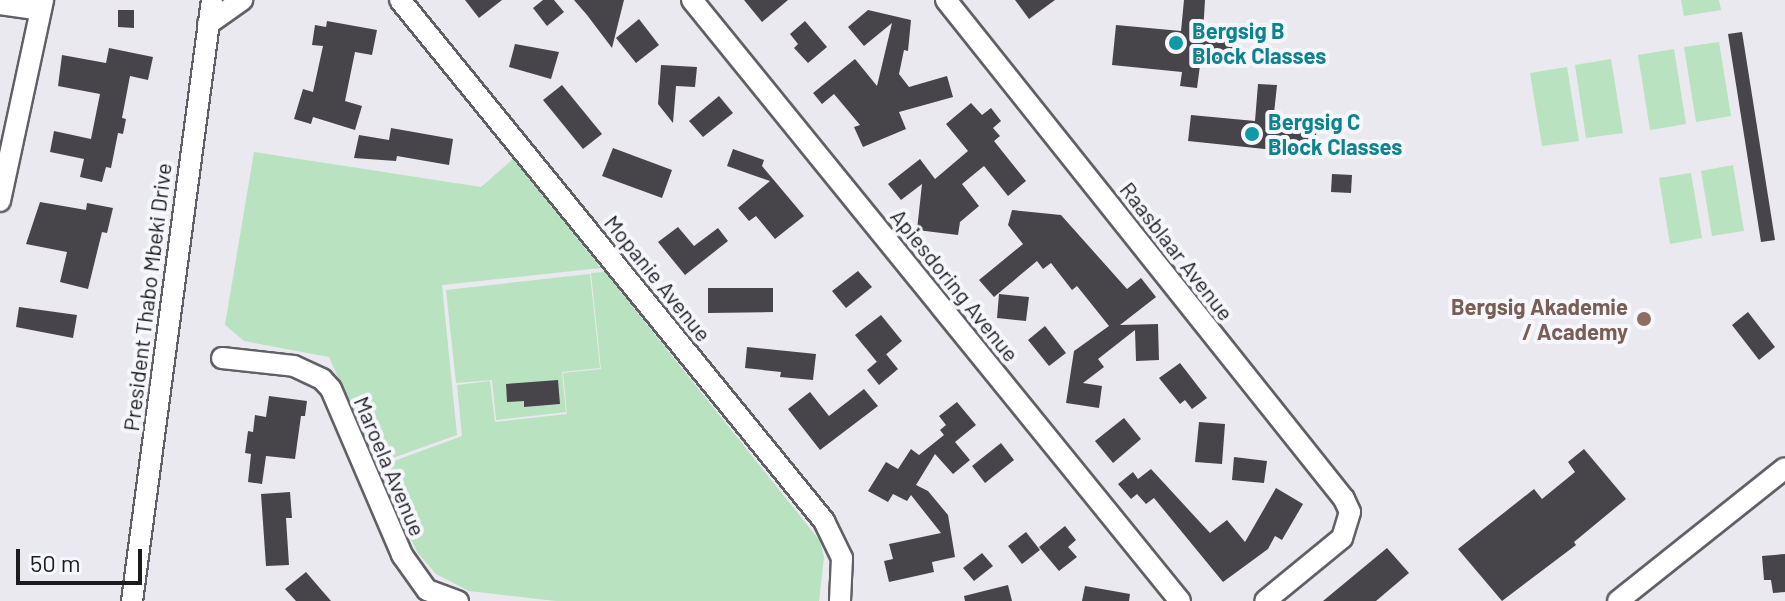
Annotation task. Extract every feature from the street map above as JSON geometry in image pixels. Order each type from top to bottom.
[{"type":"street","name":"President Thabo Mbeki Drive","points":[[132,601],[212,0]]},
{"type":"street","points":[[208,24],[242,0]]},
{"type":"street","name":"Mopanie Avenue","points":[[400,0],[824,521],[842,558],[840,601]]},
{"type":"street","name":"Apiesdoring Avenue","points":[[692,0],[1180,601]]},
{"type":"street","name":"Raasblaar Avenue","points":[[946,0],[1344,499],[1350,512],[1342,538],[1265,601]]},
{"type":"street","points":[[0,4],[42,5],[0,201]]},
{"type":"street","name":"Maroela Avenue","points":[[222,358],[294,366],[322,379],[331,389],[402,555],[427,590],[458,601]]},
{"type":"street","points":[[1618,601],[1785,468]]},
{"type":"green space","points":[[1681,0],[1719,0],[1721,10],[1684,16]]},
{"type":"green space","points":[[1719,42],[1731,116],[1696,122],[1684,47]]},
{"type":"green space","points":[[1674,49],[1686,124],[1650,130],[1638,55]]},
{"type":"green space","points":[[1611,59],[1623,133],[1586,138],[1575,65]]},
{"type":"green space","points":[[1567,67],[1579,141],[1542,146],[1530,73]]},
{"type":"green space","points":[[254,152],[481,187],[513,159],[601,268],[442,285],[457,435],[376,464],[329,357],[244,341],[225,325]]},
{"type":"green space","points":[[1733,165],[1744,231],[1712,236],[1701,171]]},
{"type":"green space","points":[[1691,173],[1702,238],[1670,244],[1659,178]]},
{"type":"green space","points":[[605,272],[820,541],[824,557],[819,601],[556,601],[469,591],[436,574],[417,552],[378,467],[462,436],[457,385],[490,381],[495,422],[567,414],[563,373],[601,369],[591,273]]},
{"type":"green space","points":[[590,274],[600,368],[562,372],[566,412],[496,420],[492,380],[456,383],[446,290]]},
{"type":"building","points":[[465,0],[502,0],[479,18]]},
{"type":"building","points":[[543,0],[554,0],[564,12],[547,26],[533,8]]},
{"type":"building","points":[[574,0],[624,0],[612,48],[587,15]]},
{"type":"building","points":[[744,0],[788,0],[762,22]]},
{"type":"building","points":[[1015,0],[1055,0],[1029,19]]},
{"type":"building","points":[[1184,0],[1205,0],[1203,33],[1239,37],[1237,62],[1201,58],[1197,88],[1180,86],[1182,72],[1112,65],[1116,25],[1181,31]]},
{"type":"building","points":[[118,10],[134,10],[134,28],[118,27]]},
{"type":"building","points":[[868,10],[911,20],[908,51],[904,50],[899,74],[909,87],[947,76],[953,97],[899,112],[906,129],[863,147],[854,127],[860,125],[834,94],[822,104],[813,93],[855,59],[877,86],[892,23],[864,46],[848,27]]},
{"type":"building","points":[[639,19],[659,45],[636,63],[616,38]]},
{"type":"building","points":[[327,21],[377,30],[372,55],[355,52],[345,101],[362,106],[355,130],[313,117],[311,124],[294,119],[303,89],[313,92],[323,46],[312,45],[315,25],[326,27]]},
{"type":"building","points":[[805,21],[827,47],[808,63],[794,48],[798,44],[790,34]]},
{"type":"building","points":[[1742,32],[1775,240],[1761,242],[1728,34]]},
{"type":"building","points":[[515,44],[559,52],[551,79],[509,67]]},
{"type":"building","points":[[109,48],[153,57],[148,80],[130,76],[122,118],[126,119],[123,134],[118,133],[111,168],[106,167],[102,182],[80,177],[84,159],[50,152],[54,131],[91,139],[100,94],[58,86],[62,55],[106,63]]},
{"type":"building","points":[[661,65],[697,67],[695,87],[676,86],[673,123],[658,104]]},
{"type":"building","name":"Bergsig C Block Classes","points":[[1258,84],[1277,85],[1273,123],[1317,127],[1314,154],[1188,141],[1191,115],[1255,121]]},
{"type":"building","points":[[562,85],[602,134],[583,149],[543,100]]},
{"type":"building","points":[[719,96],[733,113],[703,137],[689,121]]},
{"type":"building","points":[[971,103],[982,115],[991,108],[1001,121],[993,128],[1000,136],[994,141],[1026,181],[1008,196],[984,166],[962,184],[979,206],[960,222],[958,235],[917,230],[922,184],[901,200],[888,184],[920,159],[935,179],[968,151],[946,124]]},
{"type":"building","points":[[391,128],[453,139],[449,165],[397,156],[396,161],[354,158],[359,135],[389,140]]},
{"type":"building","points":[[613,148],[672,170],[662,198],[602,176]]},
{"type":"building","points":[[733,149],[764,160],[762,166],[804,216],[775,239],[756,216],[749,221],[738,208],[770,181],[727,166]]},
{"type":"building","points":[[1332,174],[1352,175],[1351,193],[1331,192]]},
{"type":"building","points":[[40,202],[86,210],[87,203],[113,208],[107,233],[102,232],[88,289],[60,282],[67,252],[26,244]]},
{"type":"building","points":[[1012,210],[1061,215],[1127,289],[1141,278],[1156,297],[1120,325],[1158,324],[1159,360],[1136,361],[1135,330],[1098,359],[1104,367],[1083,383],[1102,386],[1099,408],[1066,403],[1074,351],[1109,326],[1077,286],[1072,290],[1051,263],[1043,269],[1037,261],[994,297],[979,280],[1023,244],[1008,225]]},
{"type":"building","points":[[678,227],[694,246],[718,228],[728,241],[685,275],[658,242]]},
{"type":"building","points":[[858,271],[872,287],[846,308],[832,291]]},
{"type":"building","points":[[708,288],[773,288],[773,312],[708,313]]},
{"type":"building","points":[[999,294],[1029,297],[1026,321],[997,318]]},
{"type":"building","points":[[19,307],[77,315],[73,338],[16,327]]},
{"type":"building","points":[[1748,312],[1775,347],[1759,360],[1732,325]]},
{"type":"building","points":[[881,315],[902,341],[877,362],[855,335]]},
{"type":"building","points":[[1045,326],[1066,353],[1049,366],[1028,340]]},
{"type":"building","points":[[747,347],[816,354],[813,380],[780,377],[781,372],[745,368]]},
{"type":"building","points":[[886,354],[898,369],[879,385],[867,370]]},
{"type":"building","points":[[1180,363],[1207,398],[1192,409],[1185,400],[1180,404],[1159,378]]},
{"type":"building","points":[[558,380],[560,404],[524,407],[524,401],[507,402],[506,384]]},
{"type":"building","points":[[864,389],[878,406],[820,450],[788,409],[810,392],[829,416]]},
{"type":"building","points":[[269,396],[307,401],[305,416],[301,416],[295,459],[266,456],[262,484],[248,482],[251,454],[245,453],[248,431],[253,432],[255,415],[266,417]]},
{"type":"building","points":[[957,402],[976,425],[955,442],[970,460],[953,474],[935,454],[916,485],[928,491],[948,515],[955,557],[932,562],[934,572],[889,582],[884,561],[893,559],[889,544],[941,533],[911,495],[907,501],[893,494],[888,502],[868,491],[886,462],[898,469],[911,449],[919,455],[944,435],[940,430],[946,425],[939,416]]},
{"type":"building","points":[[1124,418],[1141,439],[1113,463],[1095,441]]},
{"type":"building","points":[[1199,422],[1225,424],[1222,464],[1195,462]]},
{"type":"building","points":[[1001,443],[1014,460],[985,483],[972,466]]},
{"type":"building","points":[[1584,449],[1626,499],[1574,542],[1576,545],[1502,601],[1458,549],[1534,489],[1542,499],[1575,472],[1568,462]]},
{"type":"building","points":[[1234,457],[1267,461],[1264,483],[1232,480]]},
{"type":"building","points":[[1151,469],[1210,533],[1227,520],[1245,542],[1276,488],[1303,504],[1282,540],[1275,536],[1268,549],[1223,582],[1154,498],[1146,504],[1137,494],[1131,499],[1118,484],[1133,472],[1138,479]]},
{"type":"building","points":[[290,492],[292,518],[286,518],[289,565],[266,566],[261,494]]},
{"type":"building","points":[[1065,526],[1076,540],[1068,547],[1077,557],[1059,571],[1039,547]]},
{"type":"building","points":[[1026,532],[1040,550],[1022,564],[1008,546]]},
{"type":"building","points":[[1387,548],[1409,573],[1376,601],[1323,601]]},
{"type":"building","points":[[982,553],[993,566],[974,581],[963,568]]},
{"type":"building","points":[[1785,554],[1785,592],[1773,593],[1771,580],[1764,580],[1762,556]]},
{"type":"building","points":[[306,572],[331,601],[296,601],[285,589]]},
{"type":"building","points":[[1008,585],[1012,601],[965,601],[964,596]]},
{"type":"building","points":[[1085,586],[1130,594],[1129,601],[1082,601]]},
{"type":"place","name":"Bergsig B Block Classes","points":[[1176,43]]},
{"type":"place","name":"Bergsig C Block Classes","points":[[1252,134]]},
{"type":"place","name":"Bergsig Akademie / Academy","points":[[1644,319]]}]
